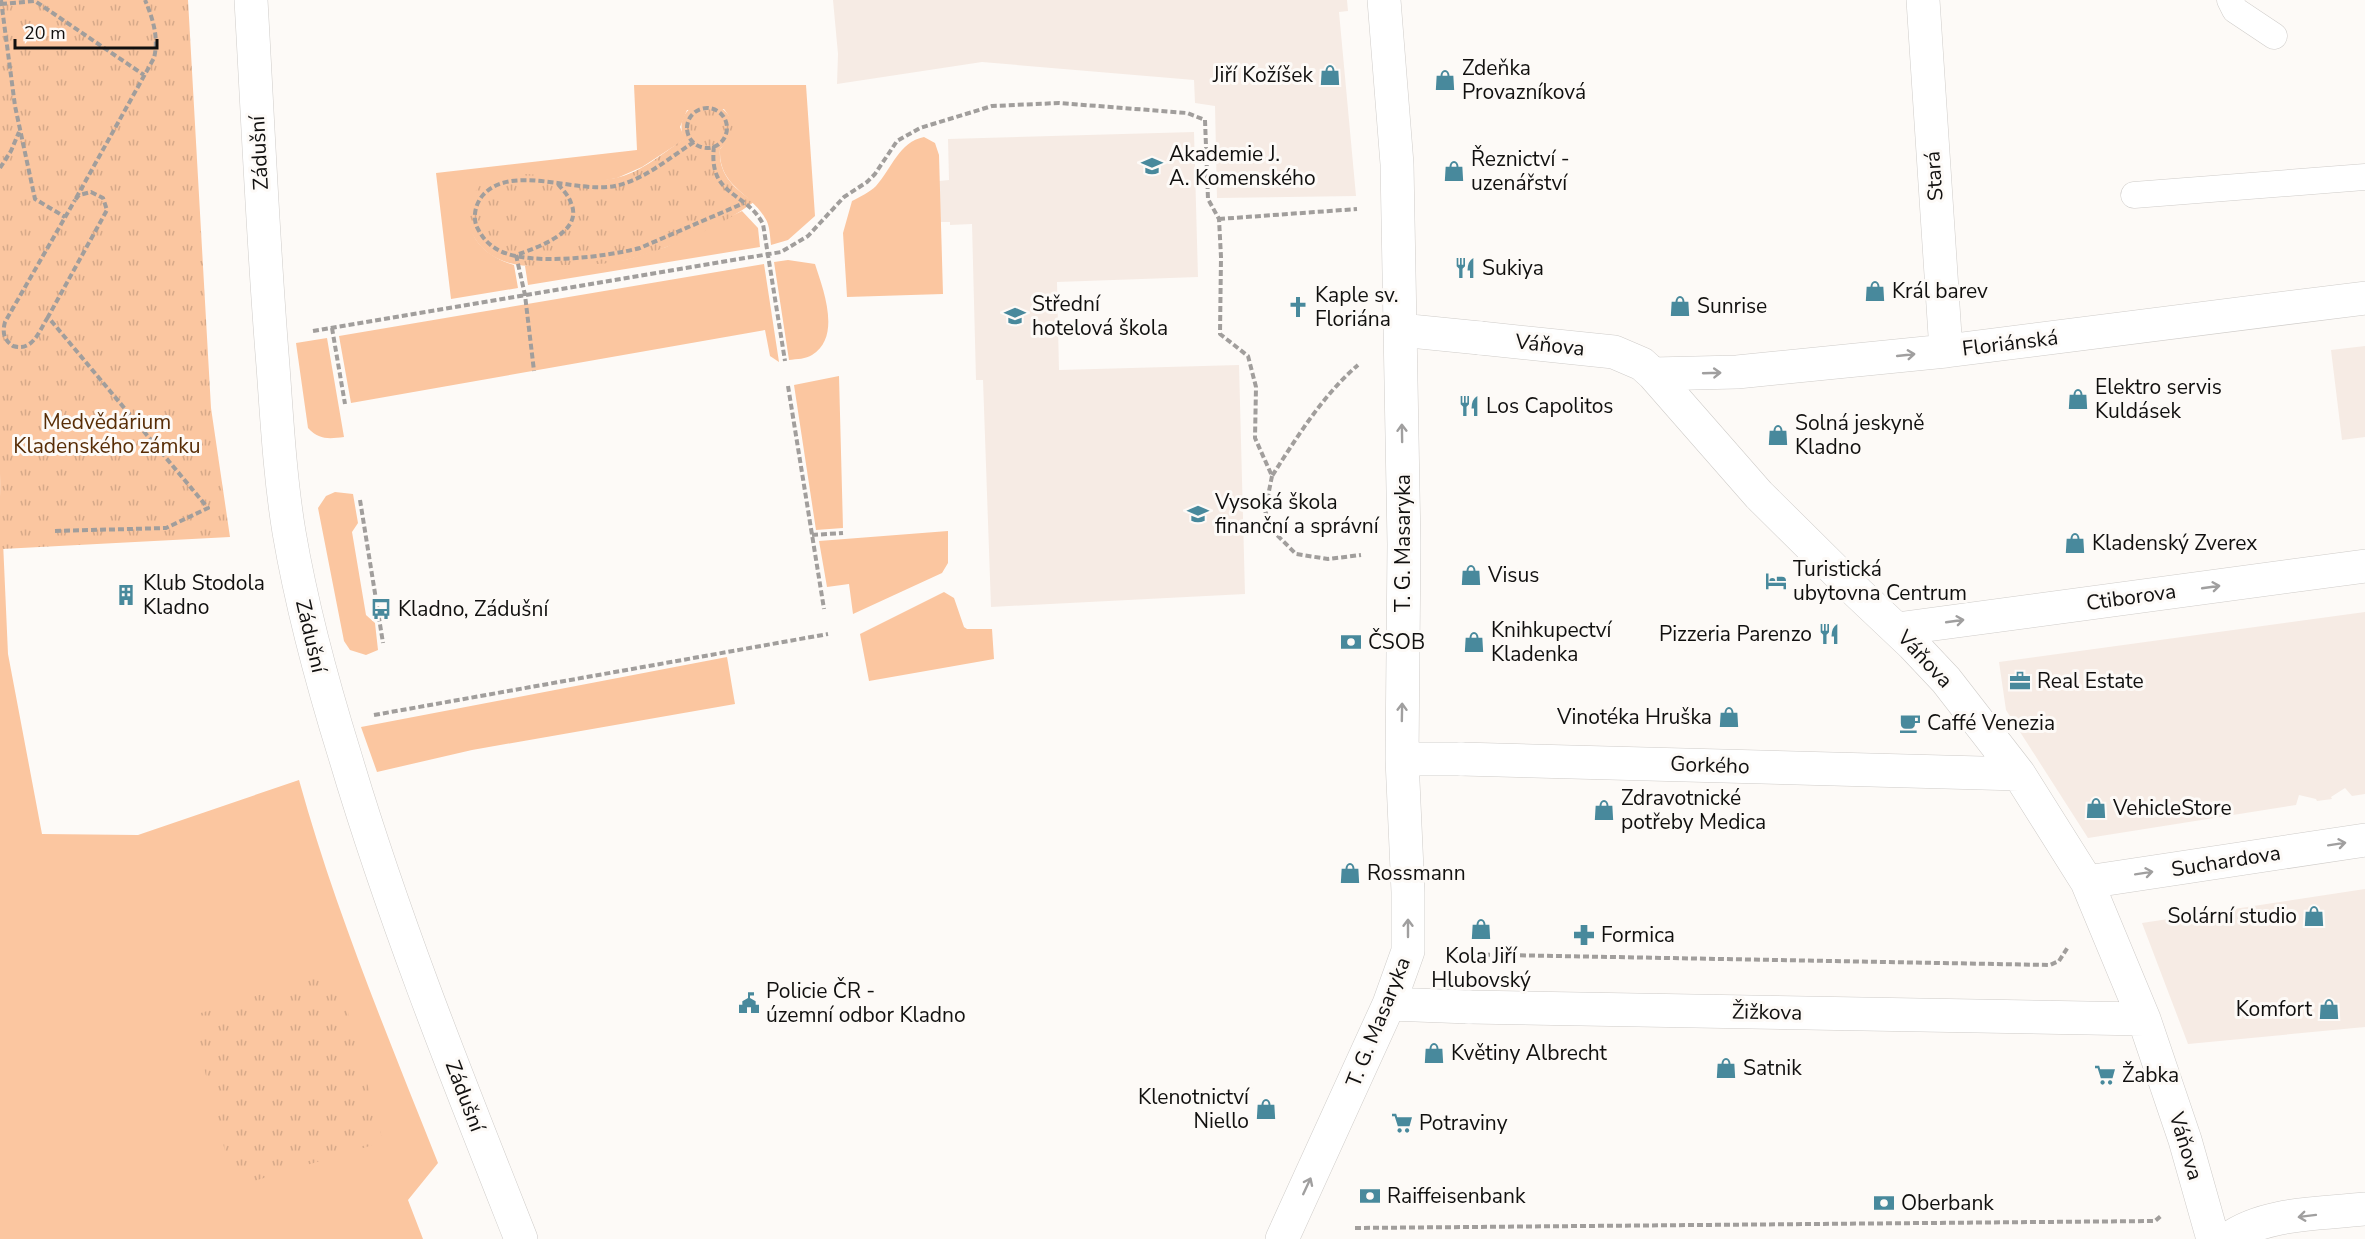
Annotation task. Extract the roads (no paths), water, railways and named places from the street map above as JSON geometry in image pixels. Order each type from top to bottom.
[{"type":"street","name":"Zádušní","points":[[251,0],[270,338],[281,472],[289,531],[302,598],[334,723],[364,822],[396,915],[521,1239]]},
{"type":"street","name":"T. G. Masaryka","points":[[1282,1239],[1389,1004],[1408,951],[1408,892],[1402,759],[1404,544],[1397,164],[1384,0]]},
{"type":"street","name":"Stará","points":[[1923,0],[1946,351]]},
{"type":"street","name":"Floriánská","points":[[1653,374],[1737,372],[1946,351],[2365,298]]},
{"type":"street","name":"Váňova","points":[[1400,339],[1480,338],[1614,352],[1642,363],[1759,495],[1946,680],[2019,774],[2087,882],[2144,1019],[2185,1140],[2213,1239]]},
{"type":"street","name":"Ctiborova","points":[[1897,629],[2365,566]]},
{"type":"street","name":"Gorkého","points":[[1402,759],[2019,774]]},
{"type":"street","name":"Suchardova","points":[[2087,882],[2365,840]]},
{"type":"street","name":"Žižkova","points":[[1389,1004],[2144,1019]]},
{"type":"street","points":[[2228,1239],[2239,1231],[2274,1220],[2365,1209]]},
{"type":"lane","points":[[2230,0],[2235,10],[2274,36]]},
{"type":"lane","points":[[2134,195],[2365,177]]},
{"type":"place","name":"Jiří Kožíšek","points":[[1330,75]]},
{"type":"place","name":"Zdeňka Provazníková","points":[[1445,80]]},
{"type":"place","name":"Akademie J. A. Komenského","points":[[1152,166]]},
{"type":"place","name":"Řeznictví - uzenářství","points":[[1454,171]]},
{"type":"place","name":"Sukiya","points":[[1465,268]]},
{"type":"place","name":"Král barev","points":[[1875,291]]},
{"type":"place","name":"Sunrise","points":[[1680,306]]},
{"type":"place","name":"Kaple sv. Floriána","points":[[1298,307]]},
{"type":"place","name":"Střední hotelová škola","points":[[1015,316]]},
{"type":"place","name":"Elektro servis Kuldásek","points":[[2078,399]]},
{"type":"place","name":"Los Capolitos","points":[[1469,406]]},
{"type":"place","name":"Solná jeskyně Kladno","points":[[1778,435]]},
{"type":"place","name":"Vysoká škola finanční a správní","points":[[1198,514]]},
{"type":"place","name":"Kladenský Zverex","points":[[2075,543]]},
{"type":"place","name":"Visus","points":[[1471,575]]},
{"type":"place","name":"Turistická ubytovna Centrum","points":[[1776,581]]},
{"type":"place","name":"Klub Stodola Kladno","points":[[126,595]]},
{"type":"place","name":"Kladno, Zádušní","points":[[381,609]]},
{"type":"place","name":"Pizzeria Parenzo","points":[[1829,634]]},
{"type":"place","name":"ČSOB","points":[[1351,642]]},
{"type":"place","name":"Knihkupectví Kladenka","points":[[1474,642]]},
{"type":"place","name":"Real Estate","points":[[2020,681]]},
{"type":"place","name":"Vinotéka Hruška","points":[[1729,717]]},
{"type":"place","name":"Caffé Venezia","points":[[1910,723]]},
{"type":"place","name":"VehicleStore","points":[[2096,808]]},
{"type":"place","name":"Zdravotnické potřeby Medica","points":[[1604,810]]},
{"type":"place","name":"Rossmann","points":[[1350,873]]},
{"type":"place","name":"Solární studio","points":[[2314,916]]},
{"type":"place","name":"Kola Jiří Hlubovský","points":[[1481,929]]},
{"type":"place","name":"Formica","points":[[1584,935]]},
{"type":"place","name":"Policie ČR - územní odbor Kladno","points":[[749,1003]]},
{"type":"place","name":"Komfort","points":[[2329,1009]]},
{"type":"place","name":"Květiny Albrecht","points":[[1434,1053]]},
{"type":"place","name":"Satnik","points":[[1726,1068]]},
{"type":"place","name":"Žabka","points":[[2105,1075]]},
{"type":"place","name":"Klenotnictví Niello","points":[[1266,1109]]},
{"type":"place","name":"Potraviny","points":[[1402,1123]]},
{"type":"place","name":"Raiffeisenbank","points":[[1370,1196]]},
{"type":"place","name":"Oberbank","points":[[1884,1203]]},
{"type":"park label","name":"Medvědárium Kladenského zámku","points":[[107,434]]}]
